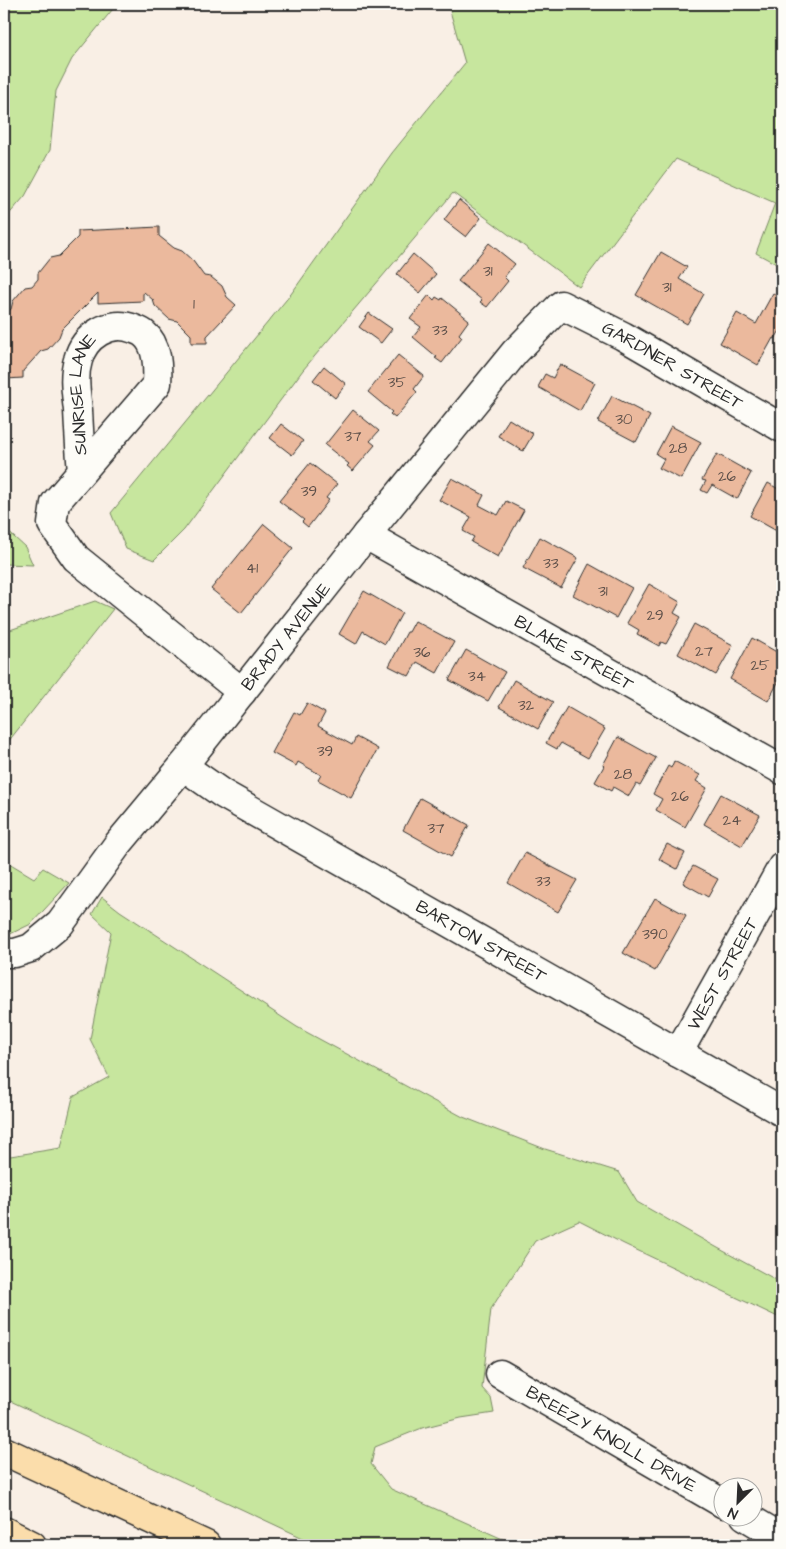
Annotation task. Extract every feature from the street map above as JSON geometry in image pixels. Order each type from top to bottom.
[{"type":"highway","points":[[4,1451],[206,1545]]},
{"type":"highway","points":[[4,1531],[32,1545]]},
{"type":"street","name":"GARDNER STREET","points":[[561,305],[623,336],[782,428]]},
{"type":"street","name":"BRADY AVENUE","points":[[4,954],[31,948],[60,924],[118,844],[183,766],[366,536],[515,352],[561,305]]},
{"type":"street","name":"SUNRISE LANE","points":[[82,471],[75,375],[78,359],[85,343],[97,332],[109,328],[127,326],[144,334],[154,348],[158,368],[157,384],[82,471],[55,502],[52,524],[76,558],[242,692]]},
{"type":"street","name":"BLAKE STREET","points":[[366,536],[782,770]]},
{"type":"street","name":"BARTON STREET","points":[[183,766],[223,794],[782,1112]]},
{"type":"street","name":"WEST STREET","points":[[678,1053],[782,867]]},
{"type":"street","name":"BREEZY KNOLL DRIVE","points":[[500,1374],[714,1498]]},
{"type":"street","points":[[762,1526],[782,1538]]},
{"type":"green space","points":[[4,4],[117,4],[72,59],[56,91],[50,150],[25,196],[4,220]]},
{"type":"green space","points":[[448,4],[782,4],[782,267],[756,253],[775,203],[676,159],[579,287],[453,193],[303,370],[184,530],[154,560],[126,549],[111,513],[291,294],[392,153],[465,63]]},
{"type":"green space","points":[[4,528],[25,547],[33,565],[4,564]]},
{"type":"green space","points":[[95,601],[113,609],[4,747],[4,632]]},
{"type":"green space","points":[[4,860],[34,878],[43,868],[69,883],[31,924],[4,937]]},
{"type":"green space","points":[[102,897],[120,911],[297,1027],[463,1117],[545,1149],[619,1172],[637,1202],[782,1283],[782,1319],[579,1221],[535,1241],[491,1309],[482,1388],[491,1398],[494,1413],[461,1418],[422,1428],[375,1447],[371,1464],[391,1489],[516,1545],[318,1545],[4,1398],[4,1157],[61,1148],[73,1097],[109,1077],[90,1039],[111,932],[92,914]]},
{"type":"building","points":[[459,200],[481,218],[466,237],[444,220]]},
{"type":"building","points":[[159,227],[159,236],[174,248],[182,251],[193,261],[204,276],[211,277],[222,286],[227,297],[236,305],[207,336],[207,343],[191,343],[191,335],[177,321],[169,319],[144,292],[143,301],[98,303],[98,293],[62,329],[59,337],[48,349],[41,351],[23,371],[23,378],[6,379],[4,370],[4,315],[11,309],[13,301],[25,287],[32,286],[38,279],[38,273],[50,258],[59,256],[78,237],[78,231]]},
{"type":"building","points":[[489,243],[515,264],[504,277],[508,281],[487,307],[480,302],[482,300],[458,281]]},
{"type":"building","points":[[661,252],[687,267],[679,279],[704,294],[687,324],[636,295]]},
{"type":"building","points":[[413,254],[436,274],[420,293],[397,274]]},
{"type":"building","points":[[773,293],[782,298],[782,327],[775,339],[773,338],[758,365],[720,343],[737,313],[756,324]]},
{"type":"building","points":[[429,295],[434,300],[436,297],[441,300],[442,298],[469,320],[459,334],[462,337],[442,363],[413,337],[421,327],[410,319]]},
{"type":"building","points":[[369,313],[392,329],[381,343],[359,327]]},
{"type":"building","points":[[398,355],[424,376],[414,389],[417,392],[395,418],[390,414],[392,412],[368,392]]},
{"type":"building","points":[[560,364],[595,383],[580,411],[538,387],[545,374],[553,378]]},
{"type":"building","points":[[324,366],[346,384],[335,398],[313,380]]},
{"type":"building","points":[[612,396],[650,416],[636,442],[598,422]]},
{"type":"building","points":[[353,410],[379,431],[370,441],[375,445],[353,471],[347,466],[349,464],[325,445]]},
{"type":"building","points":[[509,419],[533,434],[523,451],[498,436]]},
{"type":"building","points":[[281,424],[303,441],[292,455],[270,438]]},
{"type":"building","points":[[671,426],[701,442],[681,479],[659,468],[664,459],[656,454]]},
{"type":"building","points":[[717,454],[751,473],[737,499],[712,485],[707,493],[701,490],[706,481],[702,480]]},
{"type":"building","points":[[310,463],[337,484],[326,498],[329,500],[308,527],[302,522],[304,520],[279,501]]},
{"type":"building","points":[[452,478],[484,495],[479,505],[498,515],[506,501],[524,510],[498,557],[471,542],[474,537],[463,531],[471,517],[439,500]]},
{"type":"building","points":[[768,483],[782,491],[782,534],[750,516]]},
{"type":"building","points":[[264,524],[293,548],[241,613],[211,589]]},
{"type":"building","points":[[540,537],[578,558],[561,588],[523,568]]},
{"type":"building","points":[[589,564],[632,588],[616,618],[573,595]]},
{"type":"building","points":[[649,584],[680,602],[674,613],[681,617],[666,644],[661,642],[659,646],[637,634],[639,630],[627,623]]},
{"type":"building","points":[[364,591],[402,613],[385,644],[363,631],[356,644],[339,634]]},
{"type":"building","points":[[415,621],[454,642],[437,673],[417,662],[409,676],[389,666]]},
{"type":"building","points":[[694,624],[733,645],[716,675],[678,654]]},
{"type":"building","points":[[752,638],[782,655],[782,675],[768,701],[730,679]]},
{"type":"building","points":[[466,650],[505,672],[488,701],[449,680]]},
{"type":"building","points":[[514,680],[553,702],[538,729],[499,707]]},
{"type":"building","points":[[307,703],[325,713],[318,726],[352,745],[356,737],[378,749],[351,798],[318,780],[321,775],[298,762],[296,766],[272,753],[294,712],[300,715]]},
{"type":"building","points":[[567,707],[605,729],[588,758],[561,743],[557,749],[546,743]]},
{"type":"building","points":[[618,737],[656,758],[640,786],[636,784],[629,796],[613,787],[611,791],[595,782]]},
{"type":"building","points":[[674,761],[700,775],[696,781],[707,788],[685,827],[656,810],[662,799],[653,794],[668,766],[671,768]]},
{"type":"building","points":[[721,794],[760,815],[742,846],[704,824]]},
{"type":"building","points":[[420,798],[469,825],[451,857],[403,830]]},
{"type":"building","points":[[667,844],[685,853],[677,869],[659,859]]},
{"type":"building","points":[[525,853],[577,880],[558,912],[508,883]]},
{"type":"building","points":[[693,866],[718,879],[708,897],[683,883]]},
{"type":"building","points":[[655,898],[686,915],[655,971],[623,953]]}]
